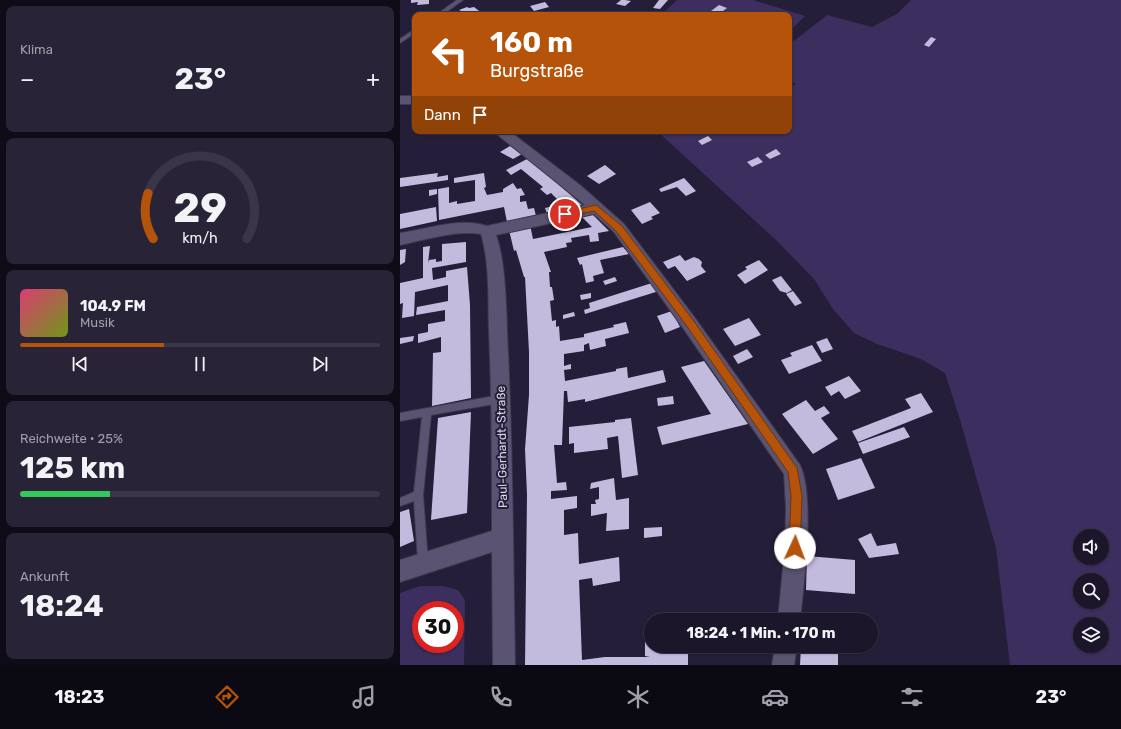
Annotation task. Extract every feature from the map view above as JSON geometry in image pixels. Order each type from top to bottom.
[{"type":"street","points":[[400,100],[412,100]]},
{"type":"street","points":[[504,134],[575,188],[619,228],[666,291],[793,471],[796,496],[794,576],[790,613]]},
{"type":"street","points":[[400,239],[465,228],[478,227],[487,231],[596,208]]},
{"type":"street","name":"Paul-Gerhardt-Straße","points":[[487,231],[491,243],[496,289],[501,399],[504,665]]},
{"type":"street","points":[[400,571],[423,562],[503,538]]},
{"type":"street","points":[[783,665],[785,653]]},
{"type":"lane","points":[[442,12],[460,0]]},
{"type":"lane","points":[[400,41],[412,33]]},
{"type":"lane","points":[[400,417],[501,399]]},
{"type":"lane","points":[[423,562],[418,495],[427,412]]},
{"type":"lane","points":[[400,502],[418,495]]},
{"type":"shaded area","points":[[677,0],[753,0],[792,12],[664,12]]},
{"type":"shaded area","points":[[911,0],[1121,0],[1121,665],[1010,665],[996,548],[961,423],[945,373],[921,359],[877,344],[854,333],[833,309],[814,279],[777,241],[660,134],[792,134],[792,87],[796,84],[792,82],[792,43],[827,15],[872,27],[897,14]]},
{"type":"shaded area","points":[[792,12],[805,16],[792,29]]},
{"type":"shaded area","points":[[420,586],[443,586],[458,590],[465,600],[464,665],[400,665],[400,593]]},
{"type":"building","points":[[411,0],[429,0],[429,4],[417,5],[418,2],[411,3]]},
{"type":"building","points":[[621,0],[631,1],[625,6],[616,4]]},
{"type":"building","points":[[659,0],[668,0],[660,9],[653,8]]},
{"type":"building","points":[[545,2],[549,7],[534,11],[530,6]]},
{"type":"building","points":[[719,5],[727,8],[722,12],[711,11]]},
{"type":"building","points":[[467,7],[474,7],[480,12],[458,12],[461,11],[459,10]]},
{"type":"building","points":[[931,37],[936,39],[929,47],[924,45]]},
{"type":"building","points":[[708,136],[712,140],[702,145],[698,141]]},
{"type":"building","points":[[510,146],[522,154],[513,159],[500,152]]},
{"type":"building","points":[[776,149],[781,154],[770,159],[765,155]]},
{"type":"building","points":[[758,157],[763,162],[752,167],[747,162]]},
{"type":"building","points":[[527,159],[540,168],[582,205],[547,214],[545,208],[562,204],[551,193],[547,195],[540,189],[543,187],[521,169],[511,175],[506,170]]},
{"type":"building","points":[[605,165],[616,174],[599,184],[587,176]]},
{"type":"building","points":[[438,173],[437,177],[448,175],[448,180],[400,187],[400,178]]},
{"type":"building","points":[[484,173],[486,187],[484,188],[487,195],[503,192],[503,189],[513,183],[517,189],[521,188],[525,195],[520,196],[520,202],[526,201],[528,209],[534,208],[536,216],[507,222],[504,207],[439,220],[438,189],[449,187],[449,203],[457,201],[457,204],[475,201],[475,180],[454,183],[454,178]]},
{"type":"building","points":[[684,178],[696,191],[686,196],[677,187],[661,192],[659,189]]},
{"type":"building","points":[[437,189],[437,194],[429,196],[429,190]]},
{"type":"building","points":[[650,202],[660,213],[651,217],[653,219],[642,224],[631,210]]},
{"type":"building","points":[[436,207],[437,221],[400,229],[400,214]]},
{"type":"building","points":[[590,212],[609,231],[598,233],[599,241],[590,242],[589,235],[571,238],[572,242],[566,243],[567,247],[544,252],[551,272],[549,272],[550,287],[552,287],[554,300],[550,301],[552,321],[556,320],[556,327],[559,326],[560,341],[584,337],[584,334],[614,327],[613,325],[626,322],[629,333],[605,339],[606,346],[590,350],[589,343],[584,345],[584,351],[564,354],[564,366],[571,364],[571,369],[564,370],[565,381],[616,371],[616,369],[627,367],[628,378],[663,370],[666,382],[585,402],[585,399],[568,402],[567,391],[564,391],[562,445],[554,445],[557,483],[566,482],[567,490],[551,491],[551,499],[577,496],[577,508],[564,510],[564,535],[578,533],[579,564],[619,557],[620,581],[593,586],[592,578],[579,580],[582,660],[605,657],[650,657],[645,656],[645,653],[709,653],[688,654],[688,665],[525,665],[527,495],[525,449],[529,395],[529,352],[525,277],[516,250],[514,251],[509,230],[530,225],[533,239],[592,227],[580,215]]},
{"type":"building","points":[[466,242],[466,262],[432,268],[433,280],[446,277],[446,271],[467,267],[470,305],[471,398],[432,406],[433,353],[441,352],[441,337],[418,343],[418,334],[428,332],[428,324],[445,321],[445,310],[416,315],[417,307],[448,301],[448,285],[415,292],[414,316],[402,318],[403,303],[400,304],[400,283],[423,278],[423,247],[430,246],[428,263],[429,260],[436,259],[436,262],[442,261],[442,244]]},
{"type":"building","points":[[623,247],[629,254],[600,260],[604,273],[593,276],[594,281],[586,283],[582,264],[580,265],[577,258]]},
{"type":"building","points":[[406,249],[405,262],[400,265],[400,250]]},
{"type":"building","points":[[680,255],[685,261],[694,257],[699,259],[702,262],[701,266],[706,272],[687,281],[675,266],[668,269],[663,262]]},
{"type":"building","points":[[759,260],[768,270],[745,284],[737,275],[747,269],[745,267]]},
{"type":"building","points":[[781,276],[792,290],[787,293],[780,291],[772,280]]},
{"type":"building","points":[[615,277],[617,281],[605,285],[603,281]]},
{"type":"building","points":[[652,283],[659,291],[585,314],[584,310],[590,308],[589,303]]},
{"type":"building","points":[[793,291],[802,303],[795,306],[786,294]]},
{"type":"building","points":[[591,293],[591,298],[581,300],[580,295]]},
{"type":"building","points":[[672,311],[680,327],[665,333],[657,316]]},
{"type":"building","points":[[574,312],[575,316],[563,319],[563,315]]},
{"type":"building","points":[[749,318],[761,335],[735,346],[723,329]]},
{"type":"building","points":[[414,336],[413,341],[400,344],[400,338]]},
{"type":"building","points":[[827,338],[833,349],[822,353],[816,342]]},
{"type":"building","points":[[812,345],[822,361],[789,374],[781,360],[792,356],[790,353]]},
{"type":"building","points":[[747,349],[753,357],[738,364],[733,356]]},
{"type":"building","points":[[704,361],[748,424],[662,445],[657,427],[711,414],[681,367]]},
{"type":"building","points":[[849,376],[861,391],[845,399],[839,391],[831,396],[825,387]]},
{"type":"building","points":[[921,393],[933,412],[858,442],[852,431],[911,408],[905,399]]},
{"type":"building","points":[[673,396],[674,404],[658,406],[657,398]]},
{"type":"building","points":[[806,400],[815,411],[824,406],[830,413],[821,418],[838,439],[813,454],[782,414]]},
{"type":"building","points":[[471,412],[467,513],[431,520],[438,418]]},
{"type":"building","points":[[631,418],[638,475],[622,478],[618,436],[607,438],[608,449],[574,453],[574,443],[569,444],[569,427],[615,422],[615,420]]},
{"type":"building","points":[[904,427],[910,437],[863,454],[858,443]]},
{"type":"building","points":[[861,458],[875,488],[838,500],[826,469]]},
{"type":"building","points":[[614,478],[616,500],[629,498],[629,529],[606,531],[607,513],[591,516],[591,504],[596,504],[595,500],[599,499],[599,487],[590,489],[591,483]]},
{"type":"building","points":[[409,509],[414,541],[400,547],[400,512]]},
{"type":"building","points":[[662,527],[662,536],[644,538],[644,528]]},
{"type":"building","points":[[871,533],[877,546],[896,543],[899,554],[869,558],[858,539]]},
{"type":"building","points":[[807,556],[855,560],[855,594],[806,590]]},
{"type":"building","points":[[801,653],[838,653],[838,665],[800,665]]},
{"type":"route","points":[[565,214],[596,208],[619,228],[690,323],[780,451],[793,471],[796,496],[795,548]]}]
